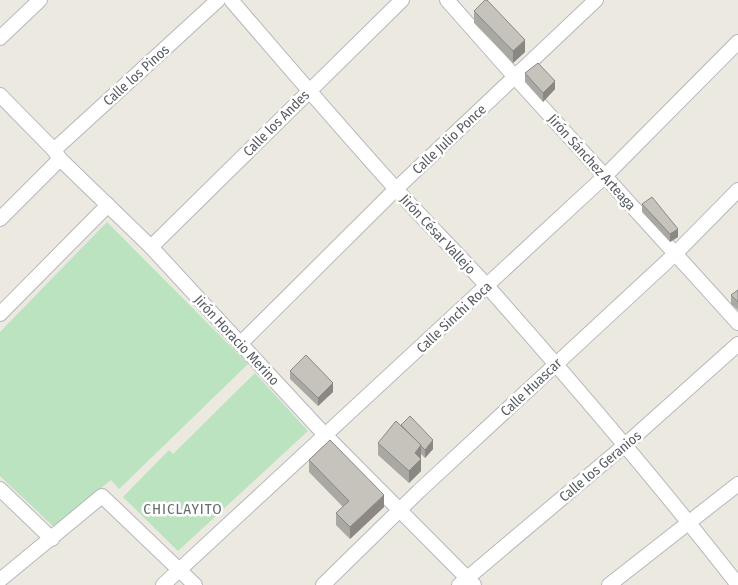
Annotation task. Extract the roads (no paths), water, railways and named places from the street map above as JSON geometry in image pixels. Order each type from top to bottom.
[{"type":"street","points":[[0,38],[40,0]]},
{"type":"street","name":"Calle los Pinos","points":[[0,219],[57,154],[218,0]]},
{"type":"street","name":"Jirón César Vallejo","points":[[231,0],[309,92],[487,286],[626,445],[738,585]]},
{"type":"street","name":"Calle los Andes","points":[[151,247],[402,0]]},
{"type":"street","name":"Jirón Sánchez Arteaga","points":[[447,0],[514,77],[738,323]]},
{"type":"street","name":"Calle Julio Ponce","points":[[240,344],[396,189],[596,0]]},
{"type":"street","name":"Calle Sinchi Roca","points":[[162,585],[605,176],[738,42]]},
{"type":"street","name":"Jirón Horacio Merino","points":[[0,95],[151,247],[325,436],[400,510],[467,582]]},
{"type":"street","name":"Calle Huascar","points":[[323,585],[400,510],[676,254],[738,190]]},
{"type":"street","points":[[0,314],[108,205]]},
{"type":"street","name":"Calle los Geranios","points":[[467,582],[626,445],[738,344]]},
{"type":"street","points":[[609,585],[738,484]]},
{"type":"street","points":[[0,489],[52,538]]},
{"type":"street","points":[[0,580],[102,496],[195,585]]},
{"type":"district","name":"CHICLAYITO","points":[[183,509]]}]
